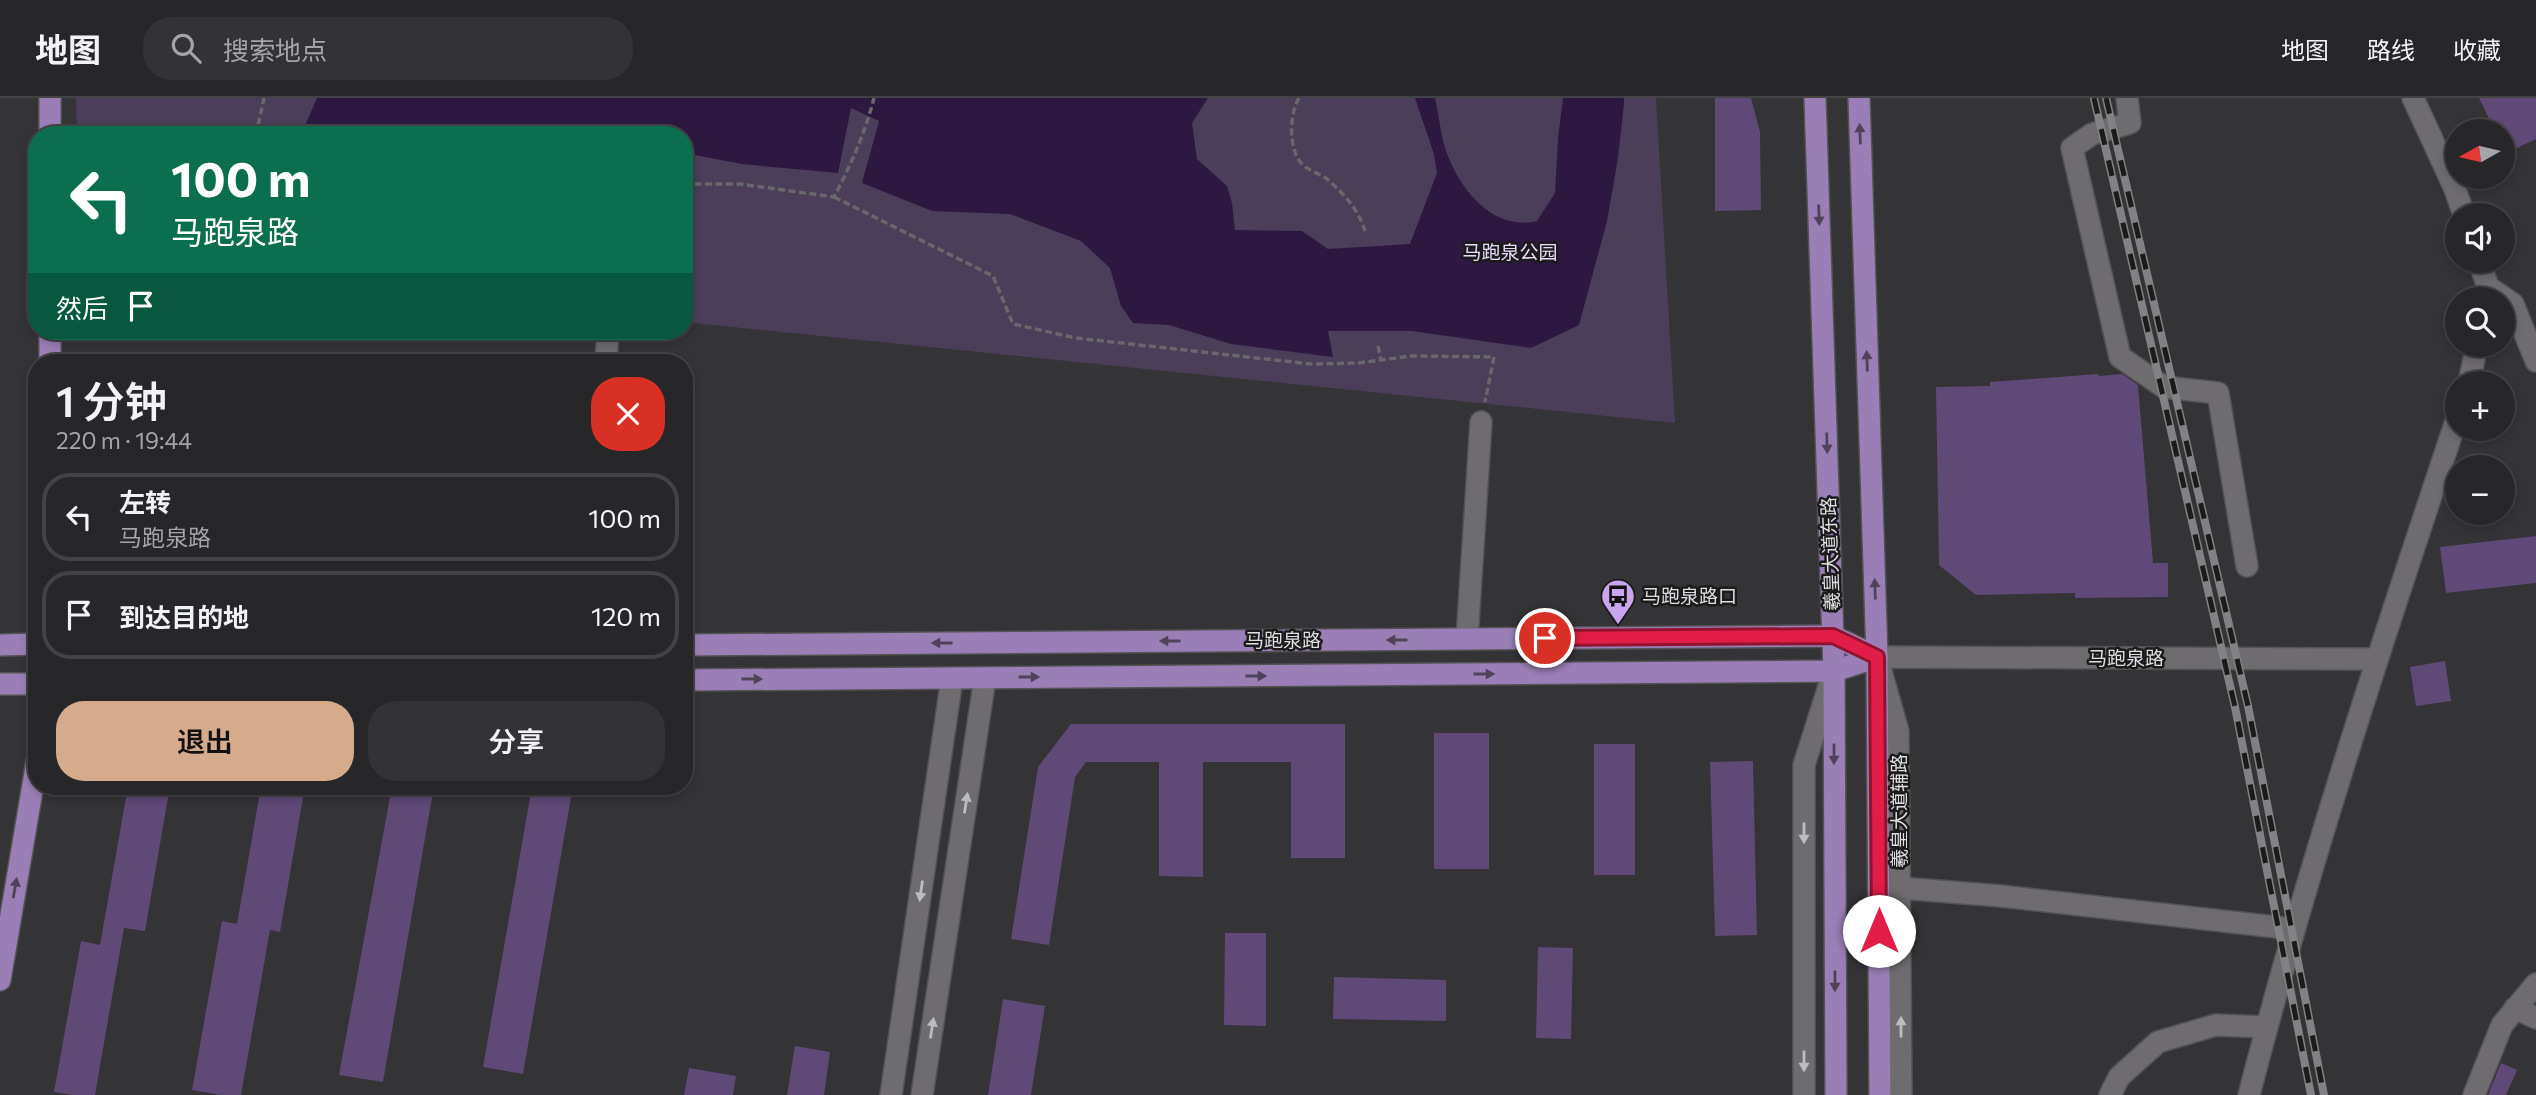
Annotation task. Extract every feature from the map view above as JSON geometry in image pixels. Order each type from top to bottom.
[{"type":"main road","points":[[50,98],[50,126]]},
{"type":"main road","name":"羲皇大道东路","points":[[1815,98],[1834,671],[1836,1095]]},
{"type":"main road","points":[[1859,98],[1877,657],[1880,1095]]},
{"type":"main road","name":"马跑泉路","points":[[693,645],[1833,636],[1877,657]]},
{"type":"main road","points":[[0,645],[28,644]]},
{"type":"main road","name":"马跑泉路","points":[[693,680],[1834,671],[1877,657]]},
{"type":"main road","points":[[0,684],[28,684]]},
{"type":"main road","points":[[0,980],[31,795]]},
{"type":"street","points":[[2127,98],[2130,123],[2092,134],[2072,148],[2120,357],[2164,387],[2218,393],[2248,566]]},
{"type":"street","points":[[2413,98],[2460,203]]},
{"type":"street","points":[[2515,307],[2531,333],[2536,361]]},
{"type":"street","points":[[1467,639],[1481,422]]},
{"type":"street","points":[[2249,1095],[2294,929],[2376,659],[2449,441]]},
{"type":"street","name":"马跑泉路","points":[[1877,657],[2376,659]]},
{"type":"street","name":"羲皇大道辅路","points":[[1877,657],[1898,731],[1901,1095]]},
{"type":"street","points":[[1804,1095],[1804,765],[1834,671]]},
{"type":"street","points":[[891,1095],[951,678]]},
{"type":"street","points":[[922,1095],[985,678]]},
{"type":"street","points":[[1900,888],[2294,929]]},
{"type":"street","points":[[2474,1095],[2502,1025],[2536,984]]},
{"type":"street","points":[[2515,1009],[2536,1018]]},
{"type":"street","points":[[2110,1095],[2119,1077],[2158,1042],[2216,1025],[2266,1027]]},
{"type":"path","points":[[258,126],[264,98]]},
{"type":"path","points":[[834,197],[853,160],[874,98]]},
{"type":"path","points":[[1299,98],[1292,110],[1293,146],[1302,165],[1326,179],[1360,213],[1365,231]]},
{"type":"path","points":[[693,184],[740,184],[834,197],[993,276],[1013,324],[1076,338],[1311,364],[1358,363],[1411,356],[1494,357],[1481,422]]},
{"type":"path","points":[[1378,346],[1381,360]]},
{"type":"green space","name":"马跑泉公园","points":[[76,98],[1656,98],[1675,423],[693,323],[693,126],[77,126]]},
{"type":"shaded area","points":[[317,98],[1208,98],[1192,123],[1197,159],[1227,186],[1235,230],[1302,231],[1328,249],[1410,244],[1437,173],[1434,154],[1415,98],[1435,98],[1448,157],[1476,201],[1504,219],[1520,222],[1537,221],[1555,193],[1563,98],[1624,98],[1618,158],[1607,221],[1579,325],[1531,348],[1412,331],[1328,331],[1333,357],[1231,344],[1169,325],[1133,323],[1121,306],[1110,268],[1081,241],[1010,214],[932,211],[862,183],[879,121],[851,108],[838,173],[742,164],[693,155],[693,126],[305,126]]},
{"type":"building","points":[[1715,98],[1751,98],[1760,132],[1761,210],[1715,211]]},
{"type":"building","points":[[2479,98],[2536,98],[2536,139],[2515,149],[2515,119],[2489,119]]},
{"type":"building","points":[[2122,374],[2138,385],[2153,563],[2168,563],[2168,597],[2075,598],[2075,593],[1976,595],[1939,565],[1936,387],[1990,386],[1990,382]]},
{"type":"building","points":[[2536,536],[2536,583],[2446,593],[2440,547]]},
{"type":"building","points":[[2445,661],[2451,701],[2416,706],[2410,667]]},
{"type":"building","points":[[1071,724],[1345,724],[1345,858],[1291,858],[1291,762],[1203,762],[1203,877],[1159,876],[1159,762],[1086,762],[1075,777],[1049,945],[1011,939],[1038,767]]},
{"type":"building","points":[[1434,733],[1489,733],[1489,869],[1434,869]]},
{"type":"building","points":[[1594,744],[1635,744],[1635,875],[1594,875]]},
{"type":"building","points":[[1753,761],[1757,935],[1715,936],[1710,762]]},
{"type":"building","points":[[126,795],[168,795],[145,931],[124,928],[95,1095],[54,1092],[81,941],[100,945]]},
{"type":"building","points":[[259,795],[303,795],[280,932],[270,930],[241,1095],[192,1090],[222,921],[237,924]]},
{"type":"building","points":[[390,795],[432,795],[383,1082],[339,1075]]},
{"type":"building","points":[[530,795],[571,795],[523,1074],[483,1067]]},
{"type":"building","points":[[1225,933],[1266,933],[1266,1026],[1224,1025]]},
{"type":"building","points":[[1538,947],[1573,948],[1571,1039],[1536,1038]]},
{"type":"building","points":[[1334,977],[1446,980],[1446,1021],[1333,1019]]},
{"type":"building","points":[[1003,999],[1045,1006],[1031,1095],[988,1095]]},
{"type":"building","points":[[795,1046],[830,1052],[824,1095],[787,1095]]},
{"type":"building","points":[[2501,1063],[2517,1070],[2506,1095],[2488,1095]]},
{"type":"building","points":[[689,1068],[736,1076],[733,1095],[684,1095]]},
{"type":"railway","points":[[2094,98],[2235,707],[2311,1095]]},
{"type":"railway","points":[[2106,98],[2248,706],[2324,1095]]},
{"type":"place","name":"马跑泉路口","points":[[1618,626]]},
{"type":"route","points":[[1545,638],[1833,636],[1877,657],[1879,931]]}]
